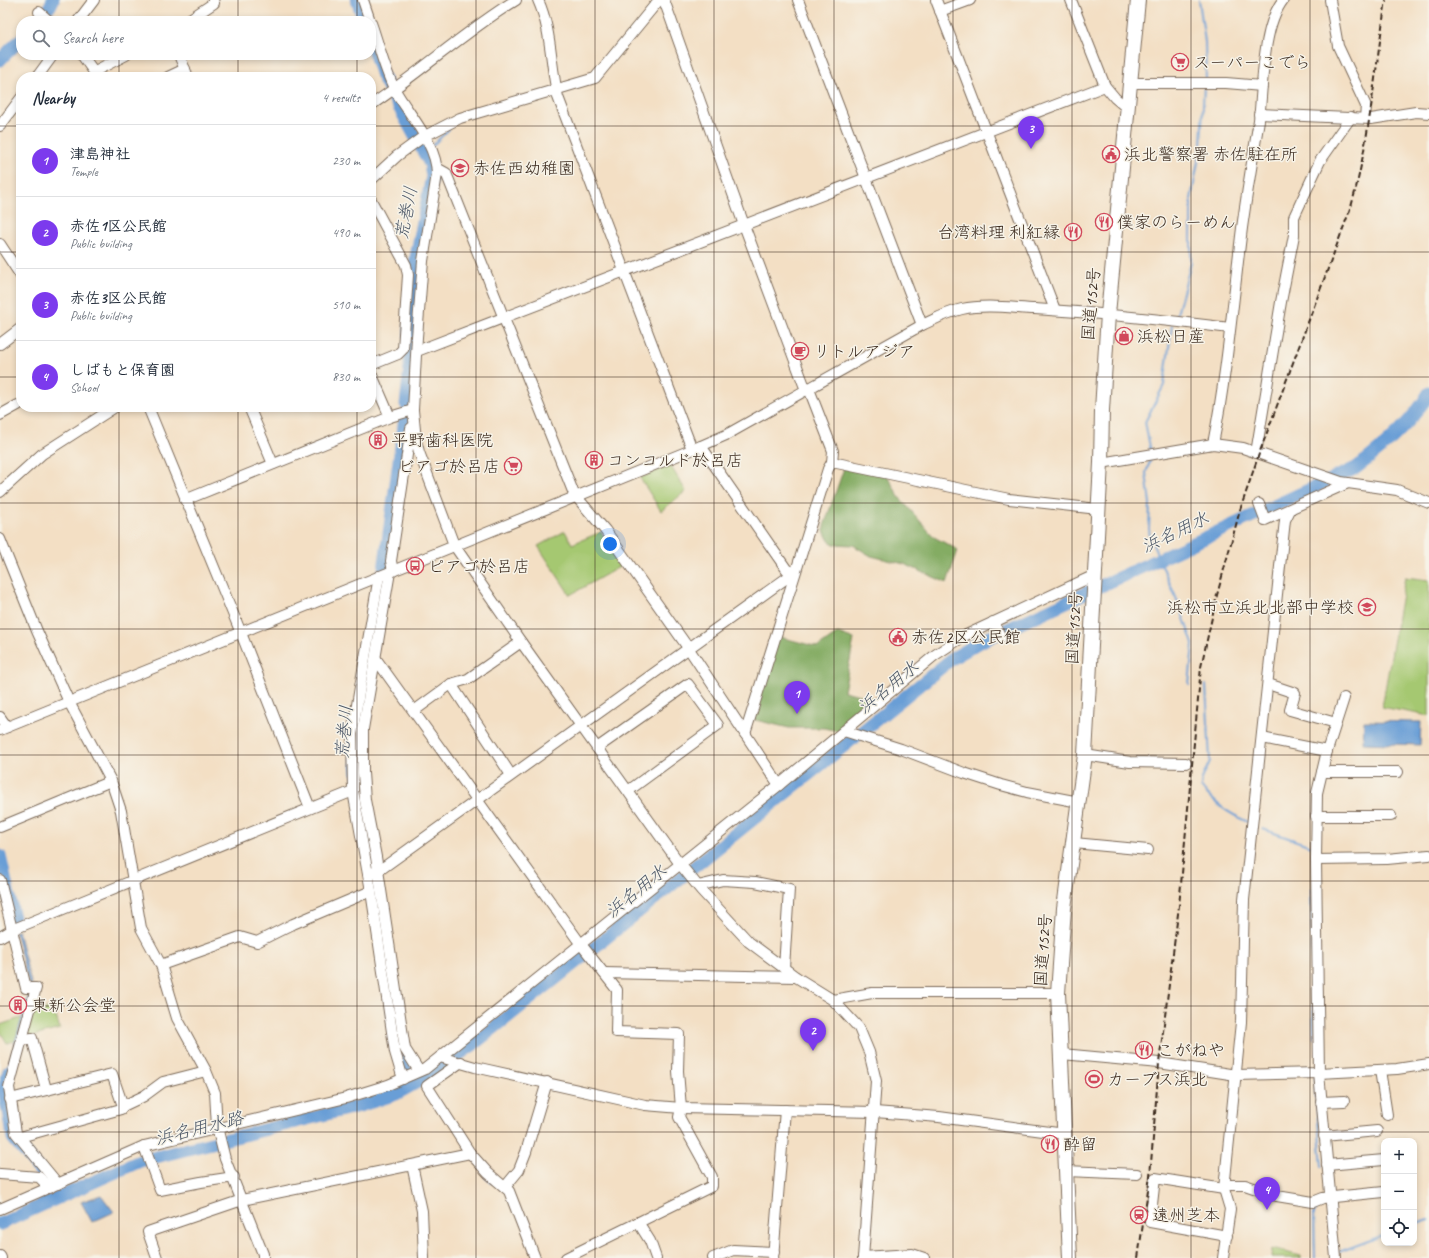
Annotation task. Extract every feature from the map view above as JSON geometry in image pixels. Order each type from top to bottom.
[{"type":"highway","name":"国道152号","points":[[1070,1258],[1062,1054],[1058,993],[1064,908],[1085,756],[1108,314],[1138,0]]},
{"type":"street","points":[[82,16],[94,0]]},
{"type":"street","points":[[194,16],[214,3],[213,0]]},
{"type":"street","points":[[363,0],[369,16]]},
{"type":"street","points":[[376,101],[483,20],[516,0]]},
{"type":"street","points":[[538,0],[543,12],[551,44],[554,85],[625,272],[697,447],[787,570],[795,572]]},
{"type":"street","points":[[376,175],[397,156],[424,137],[460,118],[588,81],[601,73],[659,0]]},
{"type":"street","points":[[664,0],[744,226],[804,385],[809,389],[833,451],[832,462],[828,469],[795,572],[745,734]]},
{"type":"street","points":[[798,0],[922,325]]},
{"type":"street","points":[[936,0],[1055,310]]},
{"type":"street","points":[[940,11],[970,0]]},
{"type":"street","points":[[1071,0],[1106,86],[1115,98],[1128,109]]},
{"type":"street","points":[[1213,444],[1226,363],[1268,39],[1275,13],[1283,0]]},
{"type":"street","points":[[1330,0],[1338,46],[1366,106],[1365,118]]},
{"type":"street","points":[[39,12],[43,16]]},
{"type":"street","points":[[376,38],[392,90],[434,152],[437,168],[423,261],[416,337],[417,351],[414,414],[416,440],[419,452],[454,546],[681,865],[701,890],[749,942],[796,977],[833,1000],[859,1028],[869,1052],[876,1082],[875,1112],[863,1257],[912,1254],[924,1258]]},
{"type":"street","points":[[41,72],[49,60]]},
{"type":"street","points":[[86,60],[95,72]]},
{"type":"street","points":[[99,72],[118,60]]},
{"type":"street","points":[[181,60],[187,72]]},
{"type":"street","points":[[1130,83],[1226,83],[1262,86]]},
{"type":"street","points":[[417,351],[1106,86]]},
{"type":"street","points":[[0,126],[16,105]]},
{"type":"street","points":[[1259,114],[1371,118],[1416,112],[1429,113]]},
{"type":"street","points":[[1256,452],[1281,302],[1294,235],[1294,217],[1320,161],[1351,117]]},
{"type":"street","points":[[437,168],[446,173],[574,494],[605,530],[689,649],[779,785]]},
{"type":"street","points":[[376,209],[403,258],[408,275],[403,349],[398,354],[376,363]]},
{"type":"street","points":[[0,244],[16,268]]},
{"type":"street","points":[[0,717],[3,729],[726,435],[922,325],[944,315],[963,309],[991,307],[1108,314],[1230,328]]},
{"type":"street","points":[[0,344],[16,332]]},
{"type":"street","points":[[376,385],[390,417]]},
{"type":"street","points":[[0,415],[16,406]]},
{"type":"street","points":[[0,492],[42,454],[107,412]]},
{"type":"street","points":[[150,412],[241,633],[310,808]]},
{"type":"street","points":[[251,412],[273,464]]},
{"type":"street","points":[[186,500],[390,417],[414,414]]},
{"type":"street","points":[[414,414],[391,561],[386,573],[352,734],[353,791],[372,873],[405,1049],[419,1071]]},
{"type":"street","points":[[1101,463],[1213,444],[1243,448],[1344,482],[1397,490],[1429,503]]},
{"type":"street","points":[[832,462],[1009,499],[1098,509]]},
{"type":"street","points":[[1259,504],[1265,520],[1290,510],[1344,482]]},
{"type":"street","points":[[1223,1258],[1230,1209],[1224,1187],[1241,1022],[1244,900],[1285,520],[1290,510]]},
{"type":"street","points":[[0,539],[37,631],[69,702],[111,781],[121,812],[134,880],[141,928],[161,965],[177,1018],[206,1071],[215,1093],[218,1129],[222,1147],[263,1254],[263,1258]]},
{"type":"street","points":[[372,873],[582,727],[795,572]]},
{"type":"street","points":[[386,573],[376,658],[363,729],[363,773],[372,873],[371,891],[395,1052],[403,1079]]},
{"type":"street","points":[[0,1209],[145,1150],[218,1129],[346,1098],[403,1079],[419,1071],[440,1057],[582,945],[779,785],[847,732],[935,655],[964,636],[994,625],[1094,578]]},
{"type":"street","points":[[994,625],[1001,637]]},
{"type":"street","points":[[414,710],[451,684],[468,679],[521,642]]},
{"type":"street","points":[[376,658],[582,945],[617,990],[616,1032],[679,1034],[681,1108],[679,1117],[712,1177],[712,1186],[566,1258]]},
{"type":"street","points":[[451,684],[512,775]]},
{"type":"street","points":[[597,748],[688,684],[718,725],[628,791]]},
{"type":"street","points":[[1268,684],[1295,693],[1290,710],[1336,723]]},
{"type":"street","points":[[1336,1253],[1328,1198],[1327,1165],[1321,1102],[1315,1073],[1316,816],[1317,793],[1327,751],[1344,698]]},
{"type":"street","points":[[847,732],[1001,785],[1079,802]]},
{"type":"street","points":[[1262,738],[1327,751]]},
{"type":"street","points":[[1085,756],[1130,762],[1186,763]]},
{"type":"street","points":[[1322,772],[1398,772]]},
{"type":"street","points":[[0,827],[111,781]]},
{"type":"street","points":[[0,937],[15,928],[353,791]]},
{"type":"street","points":[[1316,816],[1390,816]]},
{"type":"street","points":[[1074,843],[1148,850]]},
{"type":"street","points":[[1316,860],[1387,859],[1429,855]]},
{"type":"street","points":[[0,880],[31,988],[22,1040],[9,1087],[10,1099],[16,1133],[20,1136],[54,1186]]},
{"type":"street","points":[[695,882],[723,880],[755,882],[789,889],[784,968]]},
{"type":"street","points":[[161,965],[240,938],[257,942],[293,924],[371,891]]},
{"type":"street","points":[[604,973],[796,977]]},
{"type":"street","points":[[833,1000],[872,994],[1058,993]]},
{"type":"street","points":[[22,1040],[32,1038],[46,1090]]},
{"type":"street","points":[[1062,1054],[1159,1063],[1236,1075],[1380,1070],[1429,1064]]},
{"type":"street","points":[[440,1057],[645,1105],[681,1108],[875,1112],[940,1117],[1065,1134]]},
{"type":"street","points":[[461,1062],[427,1086],[470,1153],[488,1173],[505,1187],[516,1206],[535,1258]]},
{"type":"street","points":[[1380,1070],[1387,1115]]},
{"type":"street","points":[[20,1136],[121,1109],[123,1106],[144,1096],[163,1082],[206,1071]]},
{"type":"street","points":[[10,1099],[112,1074],[123,1106]]},
{"type":"street","points":[[505,1187],[519,1170],[526,1152],[547,1082]]},
{"type":"street","points":[[1321,1102],[1344,1101]]},
{"type":"street","points":[[713,1258],[733,1250],[773,1255],[785,1110]]},
{"type":"street","points":[[1324,1136],[1377,1131]]},
{"type":"street","points":[[145,1150],[160,1190],[234,1177]]},
{"type":"street","points":[[157,1258],[148,1232],[242,1200],[470,1153]]},
{"type":"street","points":[[1327,1165],[1381,1160]]},
{"type":"street","points":[[412,1165],[422,1211],[424,1258]]},
{"type":"street","points":[[1066,1172],[1137,1174]]},
{"type":"street","points":[[0,1174],[39,1177],[54,1186]]},
{"type":"street","points":[[1227,1236],[1150,1222],[1155,1178],[1224,1187],[1245,1185],[1277,1196],[1311,1202],[1328,1198],[1381,1192]]},
{"type":"street","points":[[638,1222],[650,1241],[656,1258]]},
{"type":"green space","points":[[670,465],[686,491],[661,511],[640,478]]},
{"type":"green space","points":[[844,468],[887,475],[899,497],[934,537],[958,550],[947,583],[904,564],[871,556],[853,545],[834,544],[829,541],[824,531],[824,526]]},
{"type":"green space","points":[[565,531],[572,544],[601,532],[621,566],[570,595],[538,546]]},
{"type":"green space","points":[[1405,577],[1429,580],[1429,716],[1382,707]]},
{"type":"green space","points":[[838,633],[854,639],[844,691],[876,699],[838,731],[824,728],[789,728],[751,719],[776,636],[818,647]]},
{"type":"green space","points":[[53,1007],[60,1029],[7,1043],[0,1031],[0,1025]]},
{"type":"green space","points":[[1272,1249],[1301,1256],[1301,1258],[1271,1258]]},
{"type":"water","points":[[1364,721],[1421,722],[1420,745],[1363,743]]},
{"type":"water","points":[[15,931],[18,931],[34,994],[7,1086],[2,1085],[28,997],[29,986]]},
{"type":"water","points":[[101,1195],[114,1212],[92,1222],[81,1202]]},
{"type":"waterway","name":"荒巻川","points":[[50,6],[53,0]]},
{"type":"waterway","name":"荒巻川","points":[[357,0],[362,16]]},
{"type":"waterway","points":[[1199,0],[1205,42],[1206,80]]},
{"type":"waterway","name":"荒巻川","points":[[0,60],[16,44]]},
{"type":"waterway","name":"荒巻川","points":[[376,57],[382,76],[430,164],[432,176],[416,257],[410,308],[410,368],[406,404]]},
{"type":"waterway","points":[[1176,318],[1191,263],[1191,199],[1201,146],[1204,86]]},
{"type":"waterway","points":[[432,146],[449,129]]},
{"type":"waterway","points":[[1151,452],[1145,422],[1164,385],[1172,325]]},
{"type":"waterway","name":"浜名用水","points":[[0,1224],[140,1161],[359,1106],[396,1094],[421,1080],[474,1044],[953,658],[982,641],[1356,468],[1406,425],[1429,393]]},
{"type":"waterway","name":"荒巻川","points":[[382,585],[405,417]]},
{"type":"waterway","points":[[1151,458],[1146,473],[1150,503],[1150,538],[1180,607],[1193,644],[1189,684]]},
{"type":"waterway","points":[[1206,685],[1210,761],[1202,779],[1201,787],[1223,808],[1248,822]]},
{"type":"waterway","name":"荒巻川","points":[[360,715],[356,753],[361,799]]},
{"type":"waterway","name":"荒巻川","points":[[364,820],[377,901]]},
{"type":"waterway","points":[[1263,829],[1311,846]]},
{"type":"waterway","points":[[0,856],[14,918]]},
{"type":"waterway","points":[[1311,888],[1314,1038]]},
{"type":"waterway","name":"荒巻川","points":[[384,947],[398,1052],[407,1072]]},
{"type":"waterway","points":[[9,1071],[4,1090],[13,1138],[50,1183]]},
{"type":"waterway","points":[[1314,1076],[1322,1166]]},
{"type":"waterway","points":[[485,1177],[492,1183]]},
{"type":"waterway","points":[[1315,1258],[1314,1214],[1318,1205]]},
{"type":"waterway","points":[[1417,1223],[1429,1219]]},
{"type":"waterway","points":[[1339,1252],[1381,1236]]},
{"type":"railway","points":[[1138,1258],[1150,1176],[1159,1063],[1179,906],[1201,667],[1217,595],[1240,510],[1259,454],[1351,207],[1358,181],[1368,130],[1386,0]]},
{"type":"place","name":"スーパーこでら","points":[[1180,62]]},
{"type":"place","name":"赤佐3区公民館","points":[[1031,149]]},
{"type":"place","name":"浜北警察署 赤佐駐在所","points":[[1111,154]]},
{"type":"place","name":"赤佐西幼稚園","points":[[460,168]]},
{"type":"place","name":"僕家のらーめん","points":[[1104,222]]},
{"type":"place","name":"台湾料理 利紅縁","points":[[1073,232]]},
{"type":"place","name":"浜松日産","points":[[1124,336]]},
{"type":"place","name":"リトルアジア","points":[[800,351]]},
{"type":"place","name":"平野歯科医院","points":[[378,440]]},
{"type":"place","name":"コンコルド於呂店","points":[[594,460]]},
{"type":"place","name":"ビアゴ於呂店","points":[[513,466]]},
{"type":"place","name":"ピアゴ於呂店","points":[[415,566]]},
{"type":"place","name":"浜松市立浜北北部中学校","points":[[1367,607]]},
{"type":"place","name":"赤佐2区公民館","points":[[898,637]]},
{"type":"place","name":"津島神社","points":[[797,714]]},
{"type":"place","name":"東新公会堂","points":[[18,1005]]},
{"type":"place","name":"こがねや","points":[[1144,1050]]},
{"type":"place","name":"赤佐1区公民館","points":[[813,1051]]},
{"type":"place","name":"カーブス浜北","points":[[1094,1079]]},
{"type":"place","name":"酔留","points":[[1050,1144]]},
{"type":"place","name":"しばもと保育園","points":[[1267,1210]]},
{"type":"place","name":"遠州芝本","points":[[1139,1215]]},
{"type":"water label","name":"浜名用水路","points":[[199,1128]]}]
